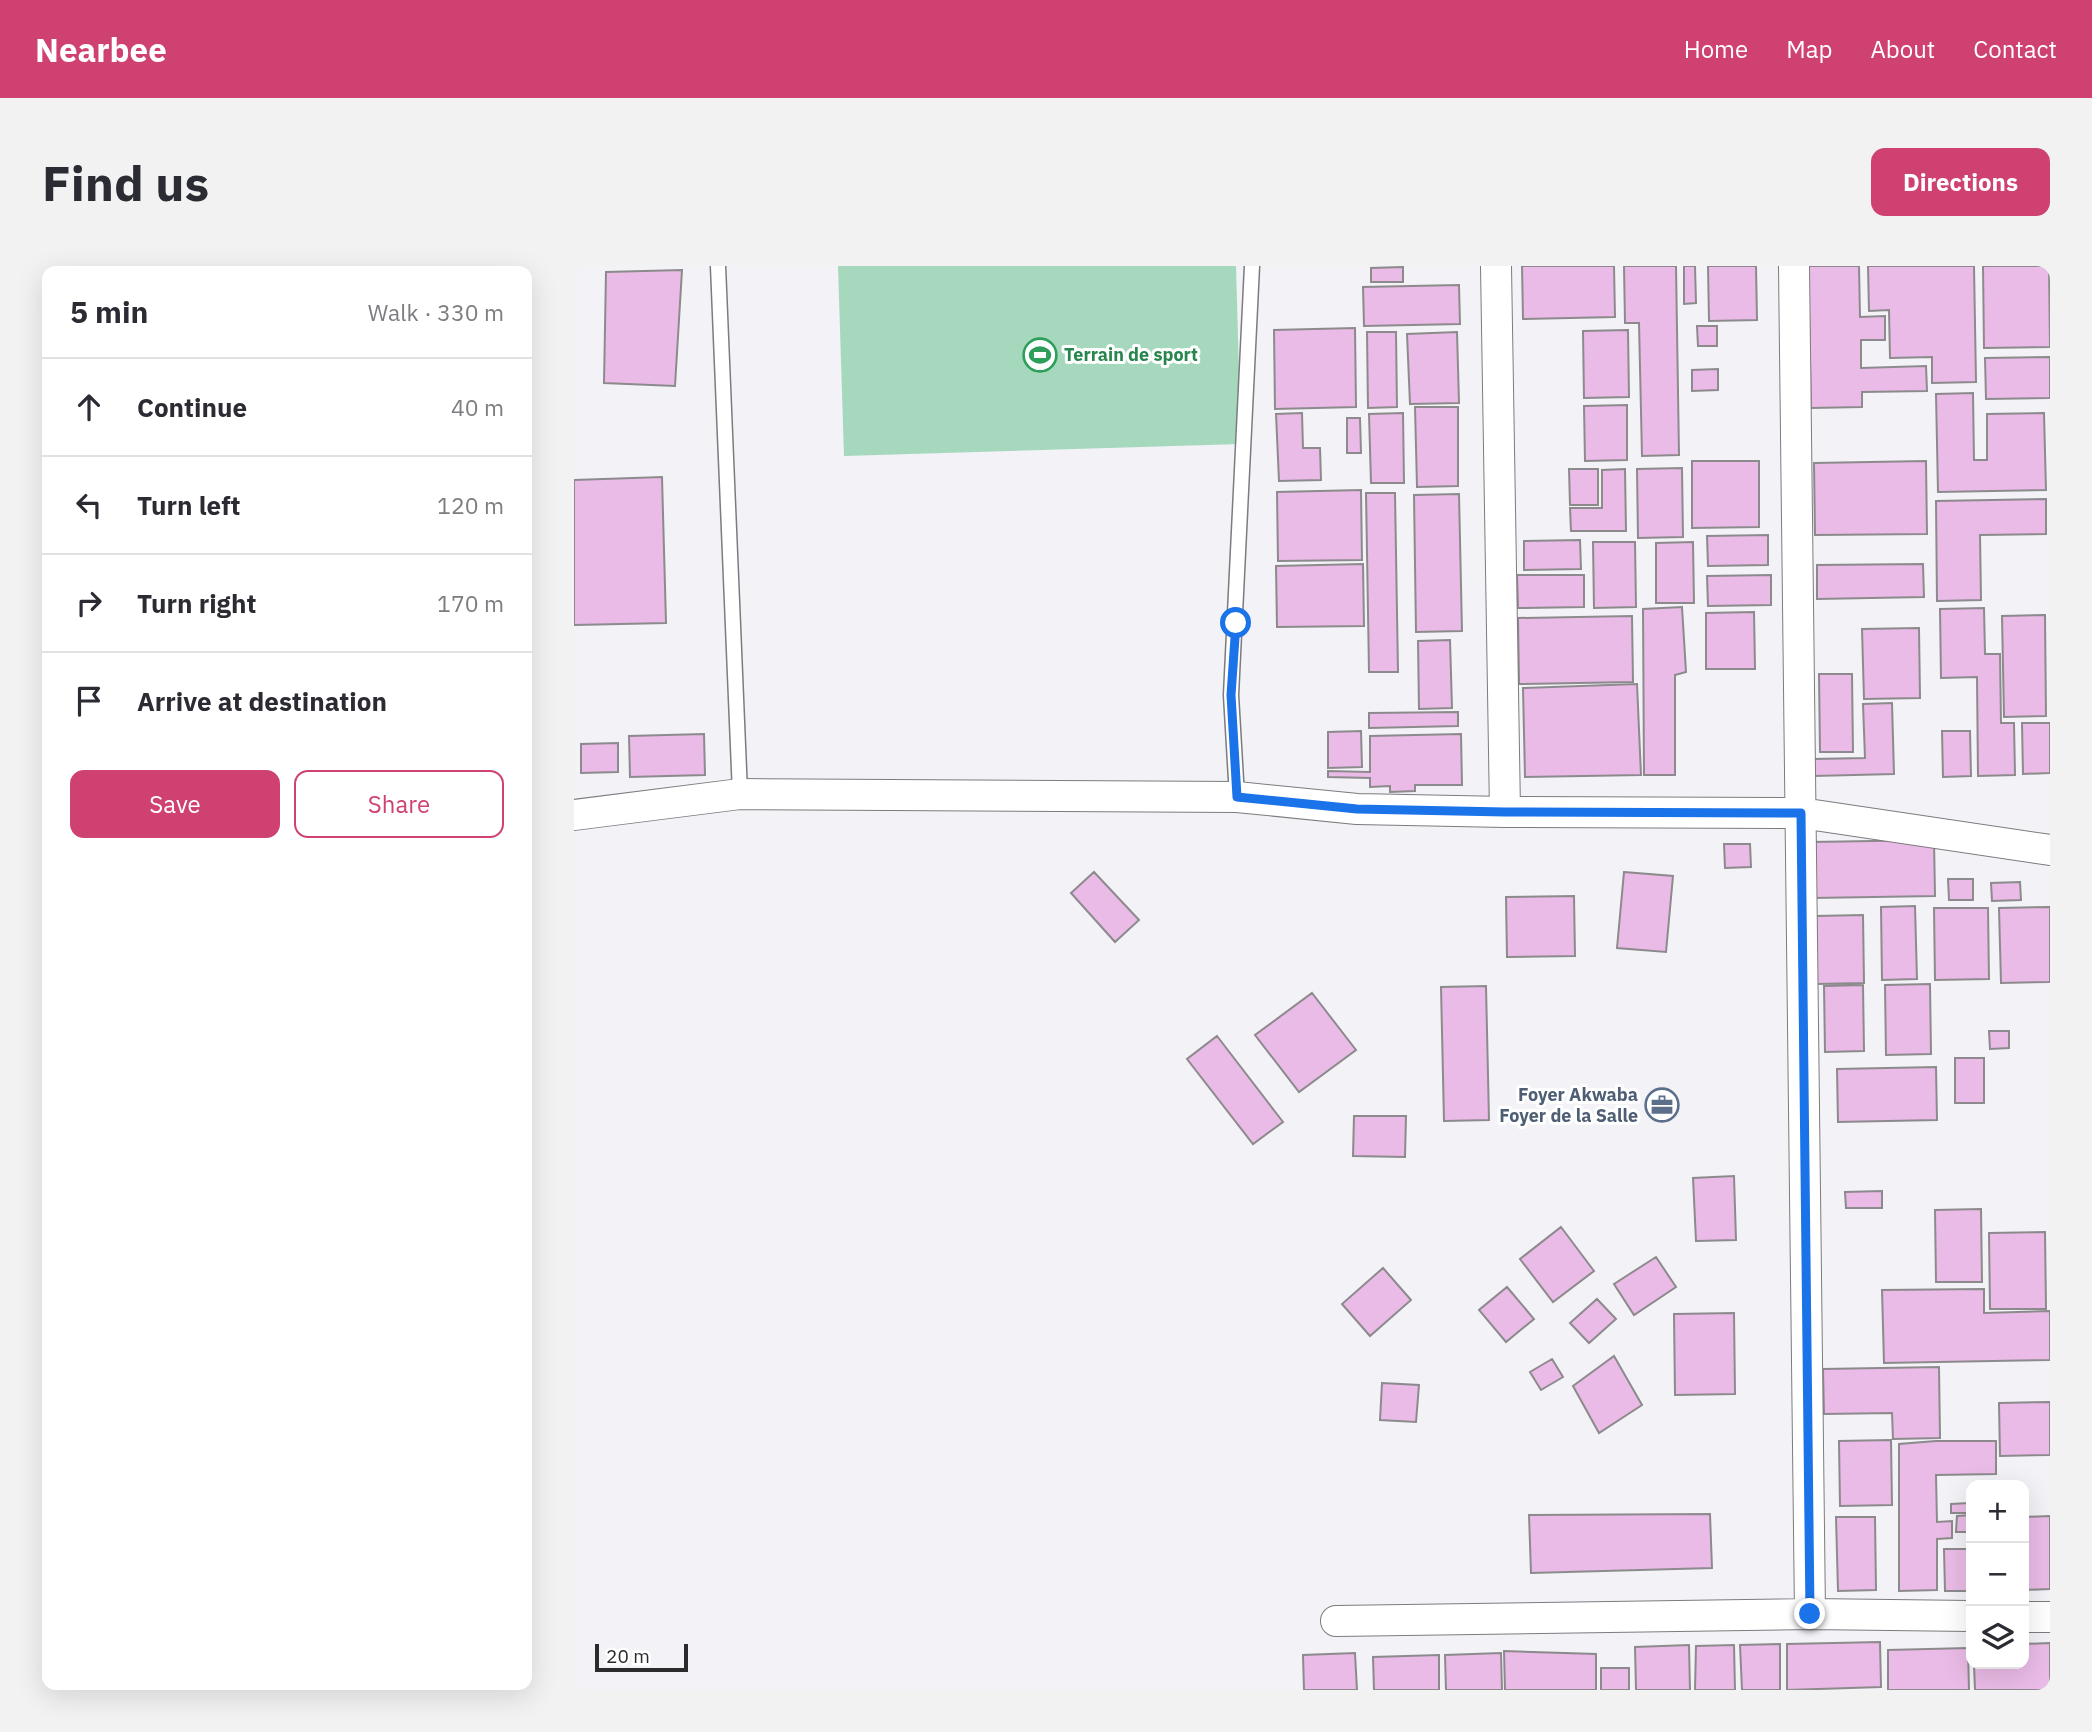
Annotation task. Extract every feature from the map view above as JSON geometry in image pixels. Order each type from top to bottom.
[{"type":"street","points":[[1496,266],[1505,812]]},
{"type":"street","points":[[1794,266],[1810,1614]]},
{"type":"street","points":[[574,815],[740,794],[1237,797],[1357,809],[1801,813],[2050,850]]},
{"type":"street","points":[[1336,1621],[1810,1614],[1966,1616]]},
{"type":"street","points":[[2029,1617],[2050,1618]]},
{"type":"lane","points":[[719,266],[740,794]]},
{"type":"lane","points":[[1237,797],[1231,695],[1252,266]]},
{"type":"green space","name":"Terrain de sport","points":[[838,266],[1236,266],[1241,444],[844,456]]},
{"type":"building","points":[[1522,266],[1614,266],[1615,317],[1523,319]]},
{"type":"building","points":[[1624,266],[1676,266],[1679,455],[1642,456],[1639,323],[1625,323]]},
{"type":"building","points":[[1684,266],[1695,266],[1696,303],[1684,304]]},
{"type":"building","points":[[1708,266],[1756,266],[1757,320],[1709,321]]},
{"type":"building","points":[[1808,266],[1859,266],[1860,317],[1885,316],[1885,340],[1861,340],[1861,368],[1926,366],[1927,391],[1862,392],[1862,407],[1811,408]]},
{"type":"building","points":[[1868,266],[1974,266],[1976,382],[1932,383],[1932,357],[1890,358],[1889,310],[1869,311]]},
{"type":"building","points":[[1983,266],[2049,266],[2050,347],[1984,348]]},
{"type":"building","points":[[1403,267],[1403,282],[1371,282],[1371,268]]},
{"type":"building","points":[[682,270],[675,386],[604,383],[606,272]]},
{"type":"building","points":[[1459,285],[1460,324],[1364,326],[1363,287]]},
{"type":"building","points":[[1697,326],[1717,326],[1717,346],[1698,346]]},
{"type":"building","points":[[1355,328],[1356,407],[1275,409],[1274,330]]},
{"type":"building","points":[[1628,330],[1629,397],[1584,398],[1583,331]]},
{"type":"building","points":[[1367,332],[1396,332],[1397,407],[1368,408]]},
{"type":"building","points":[[1457,332],[1459,403],[1410,404],[1407,334]]},
{"type":"building","points":[[2050,357],[2050,398],[1986,399],[1985,358]]},
{"type":"building","points":[[1718,369],[1718,390],[1692,391],[1692,370]]},
{"type":"building","points":[[1973,393],[1974,460],[1987,460],[1987,414],[2044,413],[2046,490],[1938,492],[1936,394]]},
{"type":"building","points":[[1627,405],[1627,460],[1585,461],[1584,406]]},
{"type":"building","points":[[1415,407],[1458,407],[1458,486],[1417,487]]},
{"type":"building","points":[[1302,413],[1303,448],[1320,448],[1321,480],[1279,481],[1276,414]]},
{"type":"building","points":[[1403,413],[1404,483],[1371,483],[1369,414]]},
{"type":"building","points":[[1347,418],[1360,418],[1361,453],[1347,453]]},
{"type":"building","points":[[1692,461],[1759,461],[1759,527],[1692,528]]},
{"type":"building","points":[[1926,461],[1927,534],[1815,535],[1814,463]]},
{"type":"building","points":[[1682,468],[1683,537],[1638,538],[1637,469]]},
{"type":"building","points":[[1569,469],[1598,469],[1598,505],[1570,505]]},
{"type":"building","points":[[1625,469],[1626,531],[1571,531],[1570,508],[1602,508],[1602,470]]},
{"type":"building","points":[[662,477],[666,623],[574,625],[574,480]]},
{"type":"building","points":[[1361,490],[1362,560],[1278,561],[1277,492]]},
{"type":"building","points":[[1366,493],[1395,493],[1398,672],[1369,672]]},
{"type":"building","points":[[1459,494],[1462,631],[1416,632],[1414,495]]},
{"type":"building","points":[[2046,499],[2046,534],[1980,535],[1981,600],[1937,601],[1936,501]]},
{"type":"building","points":[[1768,535],[1768,565],[1708,566],[1707,536]]},
{"type":"building","points":[[1580,540],[1581,569],[1524,570],[1524,541]]},
{"type":"building","points":[[1593,542],[1635,542],[1636,607],[1594,608]]},
{"type":"building","points":[[1693,542],[1694,603],[1656,603],[1656,543]]},
{"type":"building","points":[[1363,564],[1364,626],[1277,627],[1276,566]]},
{"type":"building","points":[[1923,564],[1924,597],[1817,599],[1817,565]]},
{"type":"building","points":[[1517,575],[1584,575],[1584,607],[1518,608]]},
{"type":"building","points":[[1771,575],[1771,605],[1708,606],[1707,576]]},
{"type":"building","points":[[1682,607],[1686,672],[1675,675],[1675,775],[1644,775],[1643,609]]},
{"type":"building","points":[[1984,608],[1985,654],[2000,654],[2001,723],[2014,723],[2015,775],[1978,776],[1977,677],[1941,678],[1940,609]]},
{"type":"building","points":[[1754,612],[1755,669],[1706,669],[1706,613]]},
{"type":"building","points":[[2045,615],[2046,716],[2004,717],[2002,616]]},
{"type":"building","points":[[1632,616],[1633,682],[1519,684],[1518,618]]},
{"type":"building","points":[[1919,628],[1920,698],[1864,699],[1862,629]]},
{"type":"building","points":[[1450,640],[1452,708],[1419,709],[1418,641]]},
{"type":"building","points":[[1819,674],[1852,674],[1853,752],[1820,752]]},
{"type":"building","points":[[1637,684],[1641,775],[1525,777],[1523,688]]},
{"type":"building","points":[[1892,703],[1894,774],[1814,776],[1813,759],[1865,758],[1863,704]]},
{"type":"building","points":[[1458,712],[1458,726],[1369,728],[1369,713]]},
{"type":"building","points":[[2022,723],[2050,723],[2050,773],[2023,774]]},
{"type":"building","points":[[1361,731],[1362,767],[1328,768],[1328,732]]},
{"type":"building","points":[[1942,731],[1970,731],[1971,776],[1943,777]]},
{"type":"building","points":[[704,734],[705,775],[630,777],[629,736]]},
{"type":"building","points":[[1461,734],[1462,785],[1415,785],[1415,791],[1390,792],[1390,786],[1370,787],[1370,778],[1328,777],[1328,771],[1370,772],[1370,736]]},
{"type":"building","points":[[618,743],[618,772],[581,773],[581,744]]},
{"type":"building","points":[[1934,840],[1935,896],[1812,898],[1811,842]]},
{"type":"building","points":[[1724,844],[1750,844],[1751,867],[1725,868]]},
{"type":"building","points":[[1094,872],[1139,920],[1115,942],[1071,893]]},
{"type":"building","points":[[1624,872],[1673,876],[1666,952],[1617,948]]},
{"type":"building","points":[[1948,879],[1973,879],[1973,900],[1949,900]]},
{"type":"building","points":[[2020,882],[2021,900],[1992,901],[1991,883]]},
{"type":"building","points":[[1574,896],[1575,956],[1507,957],[1506,897]]},
{"type":"building","points":[[1915,906],[1917,979],[1882,980],[1881,907]]},
{"type":"building","points":[[2050,907],[2050,982],[2001,983],[1999,908]]},
{"type":"building","points":[[1934,908],[1988,908],[1989,979],[1935,980]]},
{"type":"building","points":[[1863,915],[1864,983],[1817,984],[1816,916]]},
{"type":"building","points":[[1930,984],[1931,1054],[1886,1055],[1885,985]]},
{"type":"building","points":[[1863,985],[1864,1051],[1825,1052],[1824,986]]},
{"type":"building","points":[[1486,986],[1489,1120],[1444,1121],[1441,987]]},
{"type":"building","points":[[1312,993],[1356,1050],[1299,1092],[1255,1035]]},
{"type":"building","points":[[1989,1031],[2009,1031],[2009,1048],[1990,1049]]},
{"type":"building","points":[[1217,1036],[1283,1122],[1253,1144],[1187,1059]]},
{"type":"building","points":[[1955,1058],[1984,1058],[1984,1103],[1955,1103]]},
{"type":"building","points":[[1936,1067],[1937,1120],[1838,1122],[1837,1069]]},
{"type":"building","points":[[1354,1116],[1406,1116],[1405,1157],[1353,1156]]},
{"type":"building","points":[[1734,1176],[1736,1240],[1696,1241],[1693,1178]]},
{"type":"building","points":[[1882,1191],[1882,1208],[1846,1208],[1845,1192]]},
{"type":"building","points":[[1981,1209],[1982,1282],[1936,1282],[1935,1210]]},
{"type":"building","points":[[1561,1227],[1594,1271],[1553,1302],[1520,1259]]},
{"type":"building","points":[[2045,1232],[2046,1309],[1990,1309],[1989,1233]]},
{"type":"building","points":[[1656,1257],[1676,1287],[1634,1315],[1614,1284]]},
{"type":"building","points":[[1383,1268],[1411,1300],[1370,1336],[1342,1304]]},
{"type":"building","points":[[1507,1287],[1534,1319],[1506,1342],[1479,1310]]},
{"type":"building","points":[[1984,1289],[1984,1313],[2050,1311],[2050,1360],[1884,1363],[1882,1290]]},
{"type":"building","points":[[1597,1299],[1616,1319],[1589,1343],[1570,1323]]},
{"type":"building","points":[[1734,1313],[1735,1394],[1675,1395],[1674,1314]]},
{"type":"building","points":[[1614,1356],[1642,1405],[1599,1433],[1573,1386]]},
{"type":"building","points":[[1552,1359],[1563,1377],[1541,1390],[1530,1372]]},
{"type":"building","points":[[1939,1367],[1940,1438],[1893,1439],[1892,1413],[1824,1414],[1823,1369]]},
{"type":"building","points":[[1382,1383],[1419,1385],[1416,1422],[1380,1420]]},
{"type":"building","points":[[2050,1402],[2050,1455],[2000,1456],[1999,1403]]},
{"type":"building","points":[[1891,1440],[1892,1505],[1840,1506],[1839,1441]]},
{"type":"building","points":[[1996,1441],[1996,1474],[1936,1475],[1937,1522],[1952,1521],[1952,1538],[1937,1539],[1937,1590],[1899,1591],[1899,1444]]},
{"type":"building","points":[[1966,1503],[1966,1513],[1951,1513],[1951,1504]]},
{"type":"building","points":[[1710,1514],[1712,1568],[1531,1573],[1529,1515]]},
{"type":"building","points":[[1966,1515],[1966,1532],[1956,1532],[1957,1516]]},
{"type":"building","points":[[2050,1516],[2050,1589],[2029,1590],[2029,1517]]},
{"type":"building","points":[[1836,1517],[1875,1517],[1876,1590],[1838,1591]]},
{"type":"building","points":[[1944,1549],[1966,1549],[1966,1591],[1945,1591]]},
{"type":"building","points":[[1880,1642],[1881,1687],[1787,1690],[1787,1644]]},
{"type":"building","points":[[2050,1643],[2050,1690],[1975,1690],[1974,1669],[2029,1669],[2029,1644]]},
{"type":"building","points":[[1780,1644],[1780,1690],[1742,1690],[1740,1645]]},
{"type":"building","points":[[1689,1645],[1690,1690],[1636,1690],[1635,1647]]},
{"type":"building","points":[[1734,1645],[1735,1690],[1695,1690],[1696,1646]]},
{"type":"building","points":[[1966,1648],[1969,1690],[1888,1690],[1888,1650]]},
{"type":"building","points":[[1504,1651],[1596,1654],[1596,1690],[1505,1690]]},
{"type":"building","points":[[1355,1653],[1357,1690],[1304,1690],[1303,1655]]},
{"type":"building","points":[[1501,1653],[1502,1690],[1446,1690],[1445,1655]]},
{"type":"building","points":[[1439,1655],[1439,1690],[1374,1690],[1373,1657]]},
{"type":"building","points":[[1601,1668],[1629,1668],[1629,1690],[1601,1690]]},
{"type":"place","name":"Terrain de sport","points":[[1040,355]]},
{"type":"place","name":"Foyer Akwaba Foyer de la Salle","points":[[1662,1105]]},
{"type":"route","points":[[1236,623],[1231,695],[1237,797],[1357,809],[1801,813],[1810,1614]]}]
